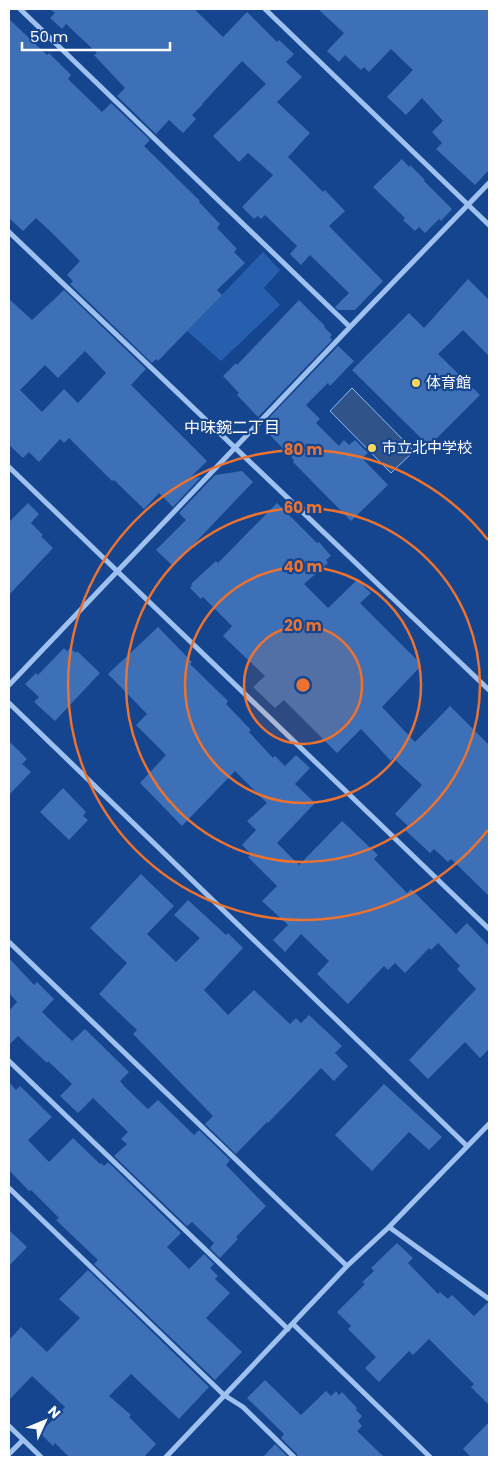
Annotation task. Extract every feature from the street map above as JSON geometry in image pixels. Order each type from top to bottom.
[{"type":"street","points":[[20,9],[350,327]]},
{"type":"street","points":[[265,9],[489,225]]},
{"type":"street","points":[[9,685],[489,183]]},
{"type":"street","points":[[9,232],[489,690]]},
{"type":"street","points":[[9,467],[489,929]]},
{"type":"street","points":[[9,703],[467,1146]]},
{"type":"street","points":[[9,942],[347,1266]]},
{"type":"street","points":[[9,1061],[288,1329]]},
{"type":"street","points":[[166,1457],[347,1266],[389,1227],[489,1124]]},
{"type":"street","points":[[9,1188],[224,1395],[243,1407],[294,1457]]},
{"type":"street","points":[[389,1227],[489,1299]]},
{"type":"street","points":[[293,1324],[430,1457]]},
{"type":"street","points":[[9,1426],[41,1457]]},
{"type":"street","points":[[9,1454],[23,1440]]},
{"type":"shaded area","points":[[263,252],[280,270],[264,288],[280,305],[221,361],[187,331]]},
{"type":"shaded area","points":[[352,388],[414,451],[391,473],[330,411]]},
{"type":"building","points":[[50,9],[194,9],[223,37],[247,12],[277,42],[279,40],[294,54],[286,62],[302,77],[277,102],[310,133],[288,157],[345,211],[329,226],[383,281],[355,310],[338,310],[335,307],[349,293],[310,255],[301,265],[290,254],[297,246],[265,215],[261,219],[258,216],[254,219],[242,207],[273,175],[248,153],[239,162],[213,136],[266,84],[242,61],[192,115],[196,119],[183,133],[169,120],[156,134],[117,96],[125,88],[94,55],[97,53],[66,24],[62,29],[50,18],[55,13]]},
{"type":"building","points":[[318,9],[489,9],[489,170],[475,185],[436,149],[442,143],[432,132],[443,121],[422,98],[406,115],[387,97],[413,70],[391,49],[369,72],[364,67],[361,70],[345,55],[339,62],[327,51],[344,33]]},
{"type":"building","points":[[9,19],[47,55],[49,53],[71,75],[68,79],[102,112],[111,103],[150,140],[144,146],[200,201],[220,224],[217,228],[237,249],[234,252],[245,263],[217,290],[222,295],[158,361],[156,359],[152,363],[70,284],[73,281],[67,275],[80,261],[51,232],[36,218],[23,231],[9,218]]},
{"type":"building","points":[[402,159],[452,209],[441,221],[439,219],[425,233],[419,227],[415,231],[403,220],[405,218],[373,187]]},
{"type":"building","name":"体育館","points":[[468,279],[489,300],[489,356],[463,330],[438,354],[480,395],[429,446],[352,370],[409,313],[424,328]]},
{"type":"building","points":[[64,290],[146,369],[131,385],[207,461],[189,479],[201,477],[173,507],[159,493],[144,509],[114,480],[112,481],[69,438],[64,443],[60,439],[39,462],[29,452],[23,458],[9,445],[9,299],[32,320]],"holes":[[[85,351],[106,373],[78,403],[64,389],[42,412],[20,390],[45,365],[58,378]]]},
{"type":"building","points":[[299,300],[325,326],[332,335],[330,337],[332,340],[258,417],[237,395],[239,393],[223,376],[236,363],[237,365]]},
{"type":"building","points":[[338,346],[354,361],[330,386],[328,383],[306,405],[320,419],[316,423],[339,446],[344,440],[349,445],[355,440],[368,453],[362,458],[388,485],[351,521],[293,462],[294,460],[268,433],[271,430],[264,423]]},
{"type":"building","points":[[242,471],[253,482],[173,566],[156,550],[186,520],[179,513],[215,475]]},
{"type":"building","points":[[28,503],[39,514],[31,523],[53,548],[9,595],[9,522]]},
{"type":"building","points":[[277,503],[317,543],[319,542],[331,556],[326,560],[328,563],[304,584],[328,608],[357,580],[371,593],[360,603],[421,666],[382,707],[415,742],[450,706],[489,745],[489,896],[451,859],[448,862],[434,849],[430,853],[405,830],[408,826],[395,814],[422,785],[393,758],[391,761],[361,729],[337,753],[284,700],[275,708],[253,687],[265,676],[223,636],[232,626],[203,597],[201,599],[190,588],[191,584],[216,561],[218,563]]},
{"type":"building","points":[[158,627],[192,662],[190,664],[228,701],[226,704],[251,730],[249,732],[273,758],[275,756],[285,766],[296,755],[310,768],[295,784],[315,803],[277,843],[299,865],[342,821],[378,855],[374,859],[407,893],[411,889],[456,934],[467,923],[489,946],[489,1049],[480,1058],[465,1042],[428,1079],[409,1060],[476,989],[457,969],[460,966],[438,943],[431,950],[429,948],[405,973],[395,963],[388,970],[384,966],[348,1004],[317,974],[329,961],[301,934],[285,952],[273,940],[288,925],[262,901],[277,886],[248,857],[251,854],[242,845],[256,830],[247,821],[267,803],[235,771],[182,826],[140,783],[166,755],[136,725],[147,714],[108,674]]},
{"type":"building","points":[[64,648],[67,651],[70,648],[76,653],[77,651],[100,673],[55,721],[34,702],[39,697],[25,684],[36,673],[38,675]]},
{"type":"building","points":[[9,741],[27,759],[22,764],[31,772],[9,795]]},
{"type":"building","points":[[63,788],[86,812],[83,816],[88,820],[69,840],[40,812]]},
{"type":"building","points":[[141,874],[174,906],[147,934],[176,962],[200,938],[174,915],[188,900],[243,948],[204,990],[228,1015],[254,990],[290,1024],[296,1018],[301,1023],[309,1015],[342,1046],[335,1053],[348,1066],[334,1081],[321,1068],[236,1154],[205,1124],[213,1116],[133,1034],[137,1030],[99,994],[127,963],[90,928]]},
{"type":"building","points":[[9,958],[34,985],[37,982],[54,999],[42,1012],[72,1041],[85,1029],[129,1072],[120,1081],[124,1086],[148,1109],[158,1100],[194,1135],[199,1130],[230,1160],[226,1165],[266,1206],[236,1237],[238,1239],[220,1258],[210,1248],[214,1243],[192,1222],[187,1226],[114,1156],[127,1144],[121,1139],[128,1132],[93,1098],[78,1113],[60,1096],[72,1084],[18,1036],[9,1045],[9,1011],[17,1002],[9,993]]},
{"type":"building","points":[[9,1082],[16,1090],[20,1086],[52,1117],[28,1140],[49,1162],[73,1138],[100,1164],[104,1166],[108,1162],[181,1233],[167,1247],[189,1269],[204,1254],[214,1264],[210,1268],[218,1276],[215,1279],[230,1293],[206,1318],[242,1352],[215,1380],[94,1264],[98,1260],[56,1220],[59,1218],[9,1170]]},
{"type":"building","points":[[384,1084],[442,1137],[429,1150],[409,1132],[372,1171],[335,1135]]},
{"type":"building","points":[[9,1230],[27,1247],[9,1266]]},
{"type":"building","points":[[397,1243],[413,1258],[408,1263],[438,1294],[440,1292],[448,1299],[452,1295],[474,1316],[489,1303],[489,1405],[471,1387],[474,1384],[429,1339],[413,1355],[409,1351],[379,1382],[365,1368],[376,1357],[348,1329],[351,1326],[337,1312],[365,1284],[362,1282],[374,1271],[371,1268]]},
{"type":"building","points":[[88,1270],[209,1387],[179,1419],[131,1374],[109,1396],[131,1415],[129,1417],[156,1444],[144,1457],[69,1457],[55,1443],[53,1446],[40,1433],[65,1407],[32,1376],[9,1400],[9,1340],[21,1327],[47,1352],[80,1318],[59,1299]]},
{"type":"building","points":[[265,1380],[301,1415],[326,1391],[331,1396],[336,1391],[339,1395],[342,1392],[362,1416],[358,1421],[362,1426],[357,1431],[384,1457],[298,1457],[281,1438],[284,1434],[247,1398]]},
{"type":"building","points":[[489,1422],[489,1457],[471,1457],[463,1449]]},
{"type":"building","points":[[275,1444],[288,1457],[263,1457]]},
{"type":"place","name":"体育館","points":[[416,383]]},
{"type":"place","name":"市立北中学校","points":[[372,448]]},
{"type":"district","name":"中味鋺二丁目","points":[[232,427]]}]
